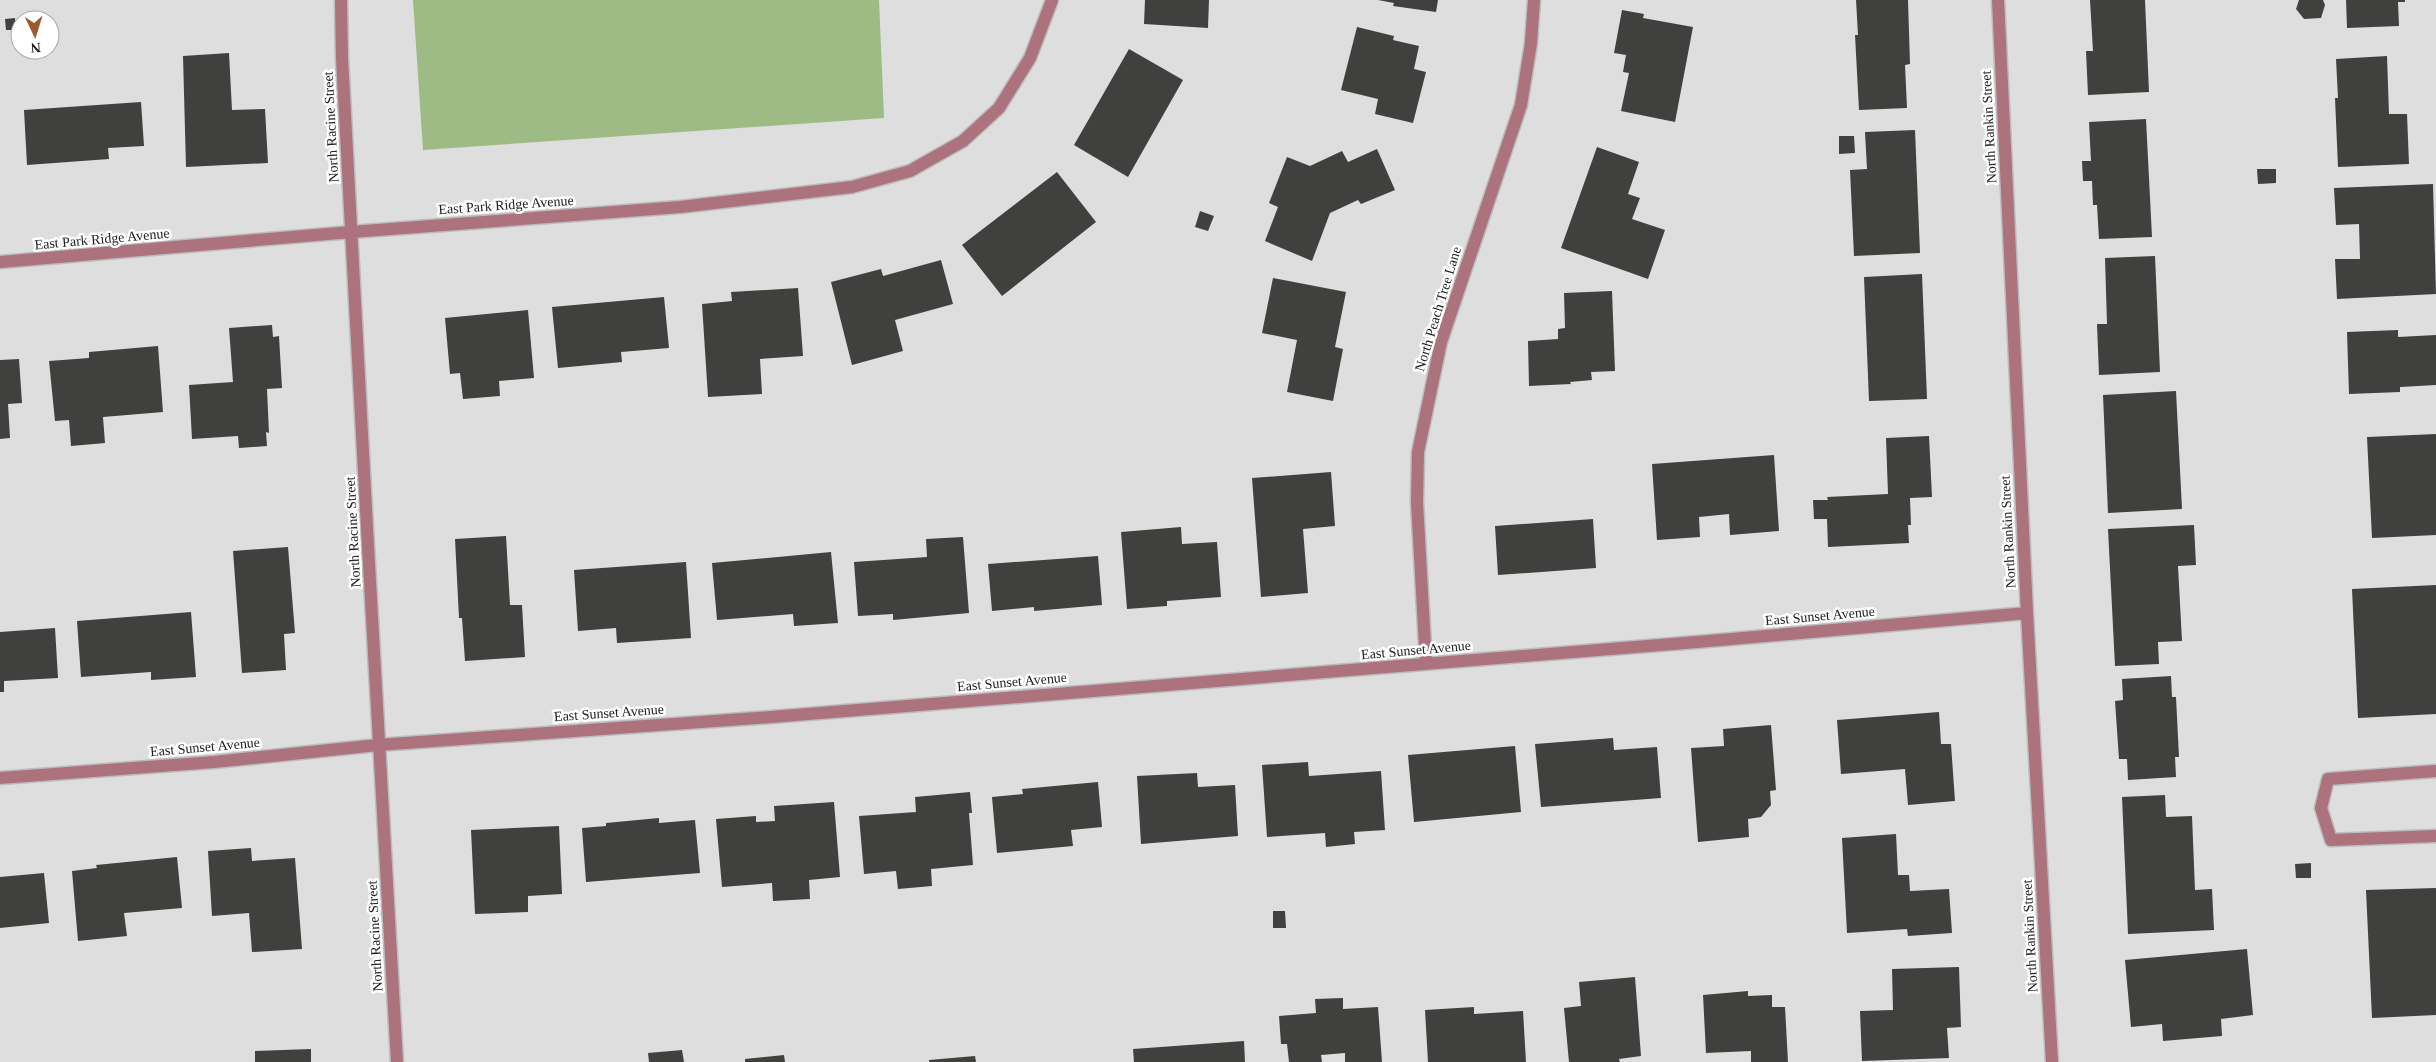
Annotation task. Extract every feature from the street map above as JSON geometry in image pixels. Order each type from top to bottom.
[{"type":"street","name":"North Racine Street","points":[[341,0],[351,232],[366,475],[378,745],[397,1062]]},
{"type":"street","name":"East Park Ridge Avenue","points":[[0,262],[351,232],[680,207],[852,187],[910,171],[962,141],[993,114],[999,108],[1030,58],[1052,0]]},
{"type":"street","name":"North Peach Tree Lane","points":[[1426,664],[1417,502],[1418,452],[1441,342],[1521,105],[1532,43],[1534,0]]},
{"type":"street","name":"North Rankin Street","points":[[1998,0],[2027,613],[2052,1062]]},
{"type":"street","name":"East Sunset Avenue","points":[[0,778],[214,762],[378,745],[781,716],[2027,613]]},
{"type":"street","points":[[2436,772],[2328,780],[2321,808],[2331,840],[2436,836]]},
{"type":"green space","points":[[413,0],[879,0],[884,118],[423,150]]},
{"type":"building","points":[[1145,0],[1209,0],[1208,28],[1144,24]]},
{"type":"building","points":[[1378,0],[1438,0],[1436,12],[1393,6],[1394,3]]},
{"type":"building","points":[[1856,0],[1908,0],[1910,64],[1905,65],[1907,108],[1859,110],[1855,35],[1858,35]]},
{"type":"building","points":[[2090,0],[2145,0],[2149,92],[2088,95],[2086,51],[2093,51]]},
{"type":"building","points":[[2299,0],[2323,0],[2325,5],[2321,18],[2304,19],[2296,9]]},
{"type":"building","points":[[2346,0],[2405,0],[2405,2],[2398,2],[2399,26],[2347,28]]},
{"type":"building","points":[[1622,10],[1644,14],[1643,18],[1693,27],[1675,122],[1621,111],[1629,73],[1623,72],[1626,55],[1614,53]]},
{"type":"building","points":[[10,18],[10,30],[6,30],[5,19]]},
{"type":"building","points":[[1357,27],[1394,36],[1393,40],[1419,46],[1414,69],[1426,72],[1413,123],[1375,114],[1378,99],[1341,90]]},
{"type":"building","points":[[1129,49],[1183,80],[1128,177],[1074,145]]},
{"type":"building","points":[[229,53],[232,110],[265,109],[268,163],[186,167],[183,56]]},
{"type":"building","points":[[2387,56],[2389,114],[2407,114],[2409,164],[2338,167],[2335,98],[2338,98],[2336,59]]},
{"type":"building","points":[[141,102],[144,146],[108,148],[109,159],[27,165],[24,110]]},
{"type":"building","points":[[2146,119],[2152,237],[2099,239],[2097,205],[2093,205],[2092,181],[2083,181],[2082,161],[2091,161],[2089,122]]},
{"type":"building","points":[[1915,130],[1920,253],[1854,256],[1850,170],[1867,169],[1865,132]]},
{"type":"building","points":[[1839,136],[1854,136],[1855,153],[1839,154]]},
{"type":"building","points":[[1597,147],[1639,162],[1628,194],[1640,198],[1632,219],[1665,230],[1648,279],[1561,248]]},
{"type":"building","points":[[1377,149],[1395,190],[1361,204],[1358,200],[1330,213],[1312,261],[1265,241],[1278,207],[1269,203],[1287,157],[1310,166],[1342,151],[1348,162]]},
{"type":"building","points":[[2257,169],[2276,169],[2276,183],[2258,184]]},
{"type":"building","points":[[1057,172],[1096,222],[1002,296],[962,245]]},
{"type":"building","points":[[2433,184],[2436,294],[2337,299],[2335,259],[2360,259],[2359,224],[2336,225],[2334,188]]},
{"type":"building","points":[[1200,211],[1214,216],[1208,231],[1195,227]]},
{"type":"building","points":[[2155,256],[2160,372],[2099,375],[2097,324],[2107,324],[2105,258]]},
{"type":"building","points":[[941,260],[953,304],[895,320],[903,351],[852,365],[831,282],[881,269],[883,276]]},
{"type":"building","points":[[1922,274],[1927,399],[1869,401],[1864,277]]},
{"type":"building","points":[[1273,278],[1346,292],[1335,347],[1343,349],[1333,401],[1287,392],[1297,340],[1262,333]]},
{"type":"building","points":[[798,288],[803,356],[760,359],[762,394],[708,397],[702,304],[732,301],[731,292]]},
{"type":"building","points":[[1612,291],[1615,371],[1591,372],[1592,380],[1570,382],[1571,384],[1529,386],[1528,341],[1558,339],[1558,329],[1565,328],[1564,293]]},
{"type":"building","points":[[664,297],[669,348],[621,352],[622,362],[558,368],[552,307]]},
{"type":"building","points":[[528,310],[534,378],[499,381],[500,396],[463,399],[460,373],[450,374],[445,318]]},
{"type":"building","points":[[272,325],[273,337],[279,336],[282,388],[267,389],[269,433],[266,432],[267,446],[239,448],[238,436],[192,439],[189,385],[233,382],[229,328]]},
{"type":"building","points":[[2398,330],[2398,337],[2436,335],[2436,385],[2400,387],[2400,392],[2349,394],[2347,332]]},
{"type":"building","points":[[158,346],[163,412],[103,417],[105,443],[71,446],[69,420],[55,421],[49,361],[89,358],[89,352]]},
{"type":"building","points":[[19,359],[22,403],[8,404],[10,438],[0,439],[0,360]]},
{"type":"building","points":[[2176,391],[2182,509],[2108,513],[2103,395]]},
{"type":"building","points":[[2436,434],[2436,535],[2372,538],[2367,437]]},
{"type":"building","points":[[1929,436],[1932,497],[1910,498],[1911,525],[1908,525],[1909,543],[1828,547],[1827,519],[1814,519],[1813,500],[1828,500],[1827,497],[1888,494],[1886,438]]},
{"type":"building","points":[[1774,455],[1779,531],[1730,535],[1729,514],[1699,517],[1700,537],[1657,540],[1652,464]]},
{"type":"building","points":[[1331,472],[1335,526],[1303,529],[1308,593],[1261,597],[1252,478]]},
{"type":"building","points":[[1593,519],[1596,568],[1498,575],[1495,526]]},
{"type":"building","points":[[2194,525],[2196,565],[2178,566],[2182,641],[2158,642],[2159,664],[2115,666],[2108,529]]},
{"type":"building","points":[[1181,527],[1182,544],[1217,542],[1221,597],[1167,601],[1167,606],[1127,609],[1121,532]]},
{"type":"building","points":[[506,536],[510,605],[522,605],[525,657],[465,661],[462,618],[459,618],[455,539]]},
{"type":"building","points":[[963,537],[969,613],[893,620],[893,614],[858,616],[854,562],[927,557],[926,539]]},
{"type":"building","points":[[288,547],[295,633],[284,634],[286,670],[242,673],[233,551]]},
{"type":"building","points":[[831,552],[838,623],[794,626],[793,614],[717,620],[712,563]]},
{"type":"building","points":[[1098,556],[1102,605],[1034,611],[1034,607],[992,611],[988,564]]},
{"type":"building","points":[[686,562],[691,638],[617,643],[616,628],[578,631],[574,570]]},
{"type":"building","points":[[2436,585],[2436,714],[2358,718],[2352,589]]},
{"type":"building","points":[[191,612],[196,677],[151,680],[151,672],[81,677],[77,621]]},
{"type":"building","points":[[55,628],[58,678],[4,681],[4,692],[0,692],[0,632]]},
{"type":"building","points":[[2171,676],[2172,697],[2176,697],[2179,757],[2175,757],[2176,777],[2128,780],[2127,759],[2119,759],[2115,701],[2123,700],[2122,679]]},
{"type":"building","points":[[1939,712],[1941,744],[1951,744],[1955,801],[1908,805],[1905,769],[1841,774],[1837,720]]},
{"type":"building","points":[[1771,725],[1776,790],[1770,791],[1771,805],[1761,817],[1748,819],[1749,837],[1698,842],[1691,748],[1724,746],[1723,729]]},
{"type":"building","points":[[1613,738],[1614,750],[1657,747],[1661,798],[1541,807],[1535,744]]},
{"type":"building","points":[[1515,746],[1521,812],[1414,822],[1408,755]]},
{"type":"building","points":[[1308,762],[1309,776],[1381,771],[1385,830],[1354,832],[1355,844],[1326,847],[1325,833],[1267,837],[1262,765]]},
{"type":"building","points":[[1197,773],[1198,787],[1235,785],[1238,836],[1141,844],[1137,776]]},
{"type":"building","points":[[1098,782],[1102,827],[1071,830],[1073,846],[997,853],[992,797],[1023,794],[1022,789]]},
{"type":"building","points":[[970,792],[972,813],[969,813],[973,865],[931,869],[932,886],[898,889],[896,871],[864,874],[859,816],[916,812],[915,797]]},
{"type":"building","points":[[2165,795],[2166,817],[2192,816],[2195,890],[2212,889],[2214,930],[2128,934],[2122,797]]},
{"type":"building","points":[[834,802],[840,877],[809,880],[810,899],[773,901],[772,883],[722,887],[716,819],[756,816],[756,822],[775,821],[774,806]]},
{"type":"building","points":[[659,818],[659,823],[695,820],[700,873],[586,882],[582,828],[606,826],[606,823]]},
{"type":"building","points":[[559,826],[562,894],[528,896],[528,912],[475,914],[471,830]]},
{"type":"building","points":[[1896,834],[1898,875],[1909,875],[1910,891],[1949,889],[1952,933],[1908,936],[1907,929],[1847,933],[1842,838]]},
{"type":"building","points":[[251,848],[252,861],[295,858],[302,949],[252,952],[249,913],[212,916],[208,851]]},
{"type":"building","points":[[177,857],[182,908],[124,913],[127,936],[78,941],[72,871],[97,868],[96,865]]},
{"type":"building","points":[[2311,863],[2311,878],[2296,878],[2295,864]]},
{"type":"building","points":[[44,873],[49,923],[0,928],[0,877]]},
{"type":"building","points":[[2436,888],[2436,1015],[2372,1018],[2366,890]]},
{"type":"building","points":[[1273,911],[1285,911],[1286,928],[1273,928]]},
{"type":"building","points":[[2247,949],[2253,1015],[2221,1019],[2222,1036],[2163,1041],[2162,1024],[2131,1027],[2125,960]]},
{"type":"building","points":[[1959,967],[1961,1027],[1947,1028],[1949,1058],[1862,1061],[1860,1011],[1893,1010],[1892,969]]},
{"type":"building","points":[[1635,977],[1641,1056],[1619,1059],[1620,1062],[1569,1062],[1564,1008],[1581,1006],[1579,982]]},
{"type":"building","points":[[1748,991],[1748,996],[1772,995],[1772,1007],[1785,1007],[1788,1062],[1751,1062],[1751,1051],[1706,1053],[1703,995]]},
{"type":"building","points":[[1343,998],[1343,1009],[1378,1007],[1382,1062],[1345,1062],[1345,1053],[1321,1055],[1322,1062],[1289,1062],[1287,1044],[1281,1044],[1279,1016],[1316,1013],[1315,999]]},
{"type":"building","points":[[1474,1007],[1474,1014],[1523,1011],[1526,1062],[1428,1062],[1425,1010]]},
{"type":"building","points":[[1244,1041],[1245,1062],[1134,1062],[1133,1049]]},
{"type":"building","points":[[311,1049],[311,1062],[255,1062],[255,1051]]},
{"type":"building","points":[[682,1050],[684,1062],[649,1062],[648,1053]]},
{"type":"building","points":[[784,1055],[785,1062],[745,1062],[745,1059]]},
{"type":"building","points":[[975,1056],[976,1062],[929,1062],[929,1060]]}]
